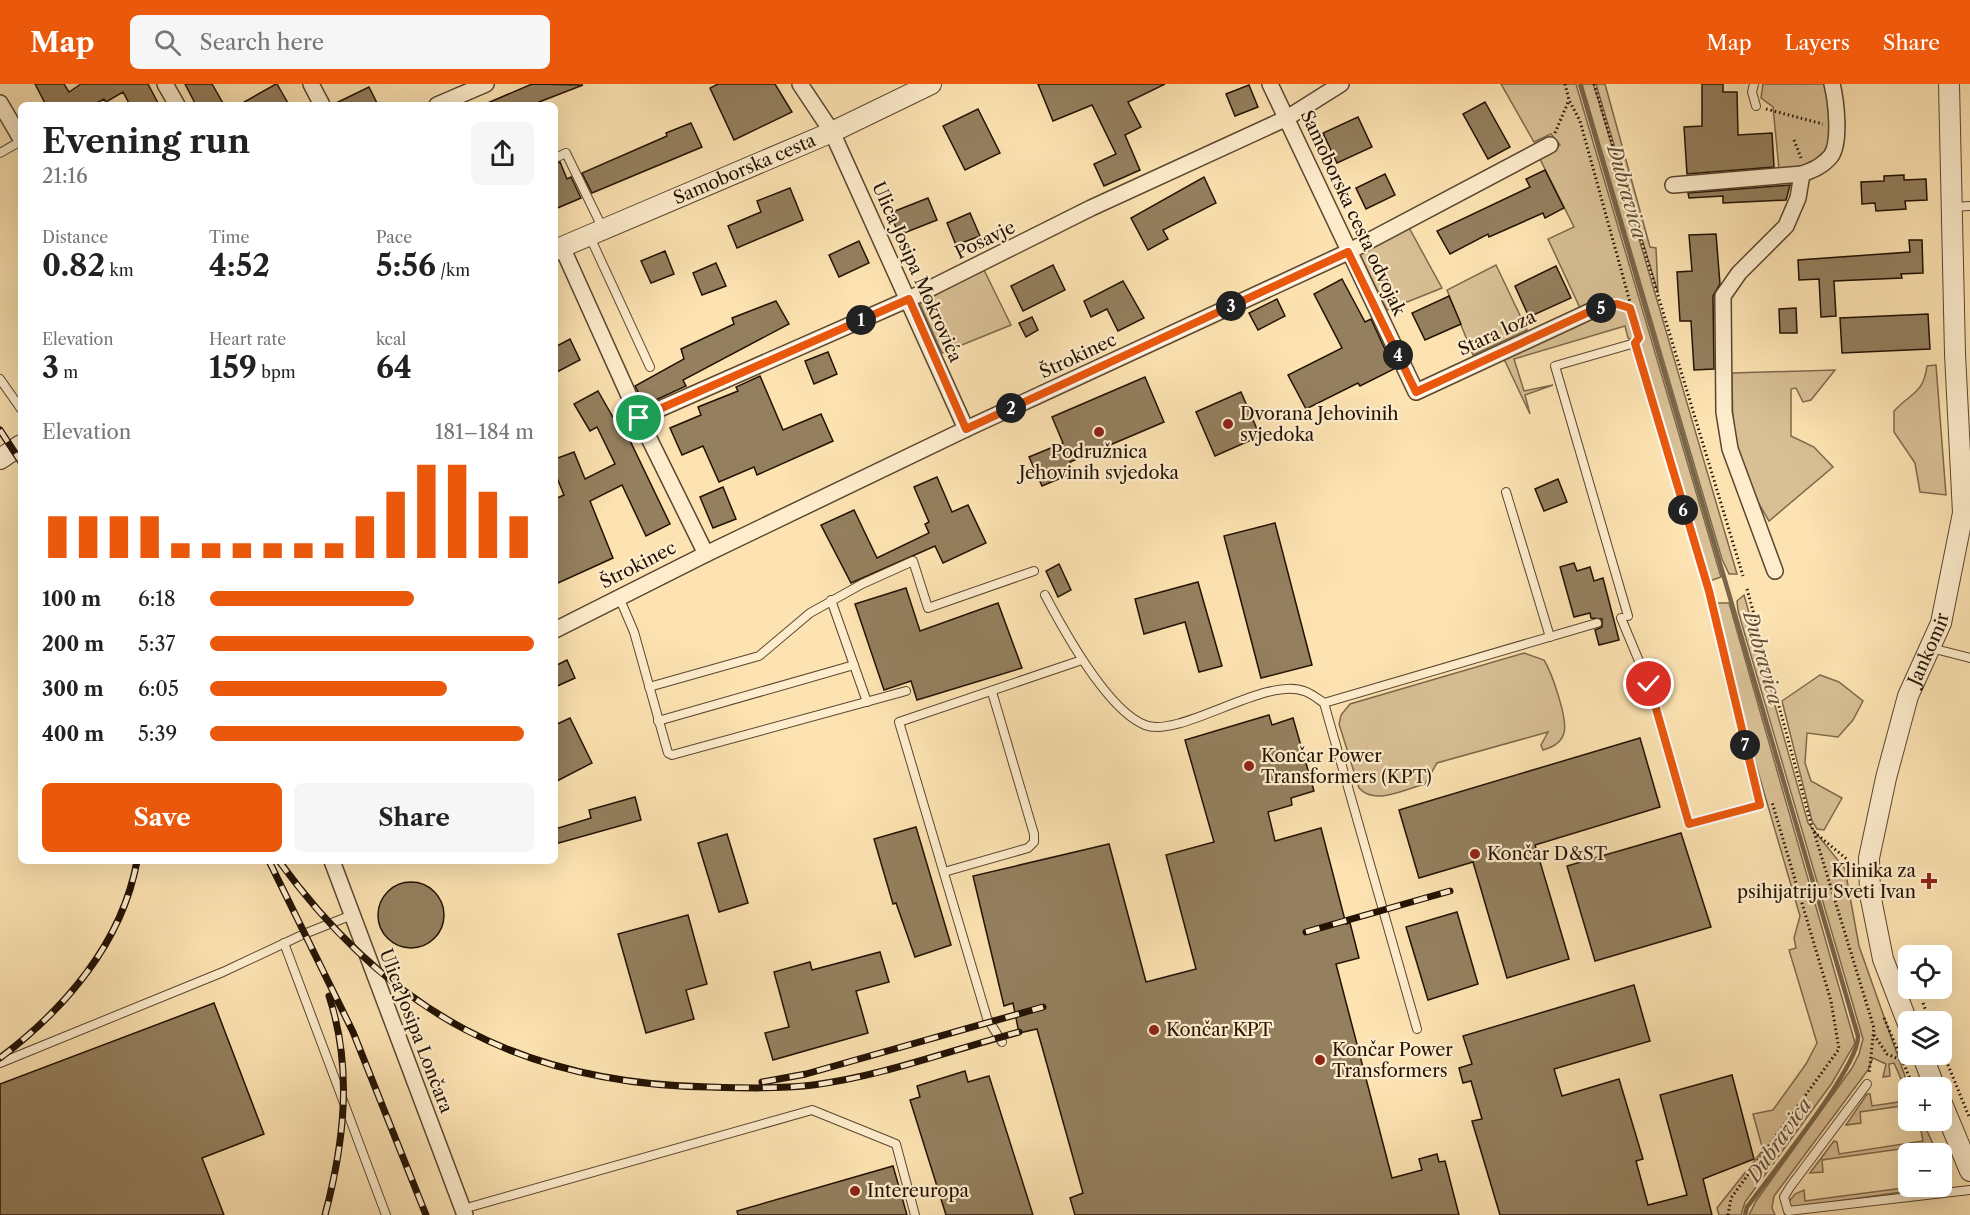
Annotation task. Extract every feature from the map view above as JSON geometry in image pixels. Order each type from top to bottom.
[{"type":"street","points":[[165,84],[175,102]]},
{"type":"street","points":[[311,84],[320,102]]},
{"type":"street","points":[[441,102],[456,90],[486,84]]},
{"type":"street","name":"Ulica Josipa Mokrovića","points":[[800,84],[832,132],[966,429]]},
{"type":"street","name":"Samoborska cesta","points":[[559,248],[832,132],[931,84]]},
{"type":"street","name":"Samoborska cesta odvojak","points":[[1270,84],[1416,392]]},
{"type":"street","name":"Posavje","points":[[639,418],[909,299],[1091,208],[1287,118],[1341,84]]},
{"type":"street","points":[[1673,185],[1805,173],[1817,168],[1832,154],[1836,127],[1836,99],[1832,84]]},
{"type":"street","name":"Jankomir","points":[[1903,1011],[1883,959],[1870,894],[1869,858],[1901,718],[1917,671],[1943,613],[1963,513],[1954,354],[1962,206],[1949,84]]},
{"type":"street","points":[[0,104],[18,135]]},
{"type":"street","name":"Štrokinec","points":[[558,624],[619,597],[966,429],[1348,252],[1550,145]]},
{"type":"street","points":[[1775,571],[1730,449],[1724,412],[1723,296],[1739,273],[1786,226],[1798,198],[1805,173]]},
{"type":"street","points":[[559,248],[706,554]]},
{"type":"street","name":"Stara loza","points":[[1416,392],[1593,310]]},
{"type":"street","points":[[0,459],[18,447]]},
{"type":"street","name":"Ulica Josipa Lončara","points":[[333,864],[463,1212]]},
{"type":"street","points":[[1952,1128],[1970,1171]]},
{"type":"lane","points":[[1754,84],[1752,92],[1756,106]]},
{"type":"lane","points":[[0,153],[18,142]]},
{"type":"lane","points":[[558,157],[566,153],[650,367]]},
{"type":"lane","points":[[1635,343],[1709,591],[1760,805],[1689,824],[1649,684],[1624,617],[1555,366],[1635,343]]},
{"type":"lane","points":[[0,379],[18,406]]},
{"type":"lane","points":[[1506,492],[1550,637]]},
{"type":"lane","points":[[649,687],[759,656],[810,613],[831,600],[913,561],[928,608],[1034,571]]},
{"type":"lane","points":[[1045,595],[1069,641],[1096,680],[1127,712],[1146,726],[1167,726],[1270,691],[1303,690],[1324,703],[1417,1029]]},
{"type":"lane","points":[[619,597],[634,632],[668,753],[672,755],[906,692]]},
{"type":"lane","points":[[831,600],[867,702]]},
{"type":"lane","points":[[1324,703],[1597,623]]},
{"type":"lane","points":[[1929,647],[1970,658]]},
{"type":"lane","points":[[1002,1042],[987,1018],[899,722],[1082,660]]},
{"type":"lane","points":[[658,721],[854,665]]},
{"type":"lane","points":[[944,872],[1028,848],[1034,842],[1034,834],[992,692]]},
{"type":"lane","points":[[0,1063],[223,972],[284,943],[352,915]]},
{"type":"lane","points":[[284,943],[386,1215]]},
{"type":"lane","points":[[1867,1084],[1790,1187],[1784,1197],[1788,1211],[1970,1190]]},
{"type":"lane","points":[[463,1212],[813,1110],[896,1144],[915,1215]]},
{"type":"path","points":[[1565,84],[1569,100],[1580,121],[1639,338],[1635,343]]},
{"type":"path","points":[[1594,84],[1743,576]]},
{"type":"path","points":[[1550,145],[1569,100]]},
{"type":"path","points":[[1756,106],[1836,127]]},
{"type":"path","points":[[1794,140],[1805,173]]},
{"type":"path","points":[[1593,310],[1617,304],[1630,308]]},
{"type":"path","points":[[1747,589],[1813,831],[1874,1033],[1887,1054],[1898,1058]]},
{"type":"path","points":[[1728,1215],[1731,1198],[1839,1049],[1831,1001],[1772,801]]},
{"type":"path","points":[[1813,831],[1849,861]]},
{"type":"path","points":[[1923,1003],[1926,1011]]},
{"type":"path","points":[[1884,1018],[1898,1051]]},
{"type":"path","points":[[1867,1084],[1874,1033]]},
{"type":"path","points":[[1948,1065],[1970,1119]]},
{"type":"shaded area","points":[[1501,84],[1576,84],[1721,577],[1710,581],[1708,579],[1638,342],[1628,338],[1625,326],[1514,359],[1524,391],[1553,385],[1525,395],[1530,414],[1504,359],[1580,308],[1548,239],[1574,227],[1539,157],[1560,145],[1551,134],[1534,142]]},
{"type":"shaded area","points":[[1582,84],[1593,84],[1597,95],[1737,574],[1729,574],[1722,559]]},
{"type":"shaded area","points":[[1596,84],[1605,84],[1650,247],[1656,248],[1658,293]]},
{"type":"shaded area","points":[[1763,84],[1824,84],[1833,114],[1831,145],[1808,166],[1779,169],[1773,107],[1761,98]]},
{"type":"shaded area","points":[[1407,224],[1442,288],[1387,310],[1359,253]]},
{"type":"shaded area","points":[[1496,265],[1527,330],[1473,355],[1447,290]]},
{"type":"shaded area","points":[[983,268],[1011,325],[942,353],[920,304]]},
{"type":"shaded area","points":[[1936,365],[1946,495],[1920,492],[1915,463],[1894,432],[1894,411],[1920,387],[1927,366]]},
{"type":"shaded area","points":[[1835,370],[1811,400],[1803,402],[1796,388],[1791,389],[1791,436],[1814,447],[1833,467],[1769,521],[1746,481],[1733,438],[1732,373]]},
{"type":"shaded area","points":[[1744,595],[1808,823],[1845,869],[1859,946],[1898,1056],[1898,1065],[1901,1065],[1905,1077],[1900,1077],[1894,1063],[1889,1064],[1890,1076],[1883,1077],[1886,1064],[1873,1058],[1868,1070],[1774,1196],[1772,1208],[1775,1215],[1749,1215],[1756,1201],[1852,1068],[1863,1039],[1738,611],[1737,601]]},
{"type":"shaded area","points":[[1717,603],[1729,603],[1855,1043],[1832,1083],[1745,1202],[1741,1215],[1719,1215],[1717,1208],[1763,1150],[1753,1114],[1773,1110],[1806,1064],[1817,1043],[1789,950],[1796,948],[1794,938],[1800,916],[1731,679],[1716,612]]},
{"type":"shaded area","points":[[1524,653],[1544,660],[1555,685],[1565,726],[1563,736],[1556,744],[1543,750],[1541,745],[1548,732],[1437,763],[1425,784],[1390,795],[1373,796],[1359,788],[1339,724],[1341,715],[1350,704]]},
{"type":"shaded area","points":[[1820,675],[1839,682],[1863,701],[1853,720],[1838,737],[1807,733],[1805,763],[1811,781],[1842,798],[1824,830],[1817,829],[1812,821],[1782,701]]},
{"type":"shaded area","points":[[1867,1094],[1870,1094],[1872,1106],[1898,1102],[1898,1106],[1860,1112],[1861,1123],[1846,1125]]},
{"type":"shaded area","points":[[1921,1131],[1927,1131],[1933,1143],[1910,1143],[1923,1141]]},
{"type":"shaded area","points":[[1834,1141],[1837,1142],[1839,1154],[1898,1145],[1898,1149],[1822,1160],[1823,1172],[1810,1173]]},
{"type":"shaded area","points":[[1898,1189],[1898,1193],[1789,1208],[1787,1204],[1795,1194],[1804,1190],[1805,1201]]},
{"type":"building","points":[[35,84],[64,84],[69,92],[81,84],[148,84],[157,102],[128,102],[123,92],[106,102],[104,99],[98,102],[44,102]]},
{"type":"building","points":[[185,84],[212,84],[222,102],[194,102]]},
{"type":"building","points":[[276,84],[287,102],[244,102]]},
{"type":"building","points":[[532,84],[583,85],[539,102],[490,102]]},
{"type":"building","points":[[718,84],[775,84],[792,112],[734,140],[710,88]]},
{"type":"building","points":[[1038,84],[1165,84],[1128,102],[1141,127],[1125,135],[1140,170],[1104,186],[1094,164],[1116,154],[1092,105],[1053,121]]},
{"type":"building","points":[[1702,84],[1723,84],[1723,92],[1737,92],[1738,135],[1772,133],[1774,167],[1687,174],[1684,127],[1702,126]]},
{"type":"building","points":[[1249,85],[1258,107],[1235,116],[1226,94]]},
{"type":"building","points":[[369,87],[376,102],[338,102]]},
{"type":"building","points":[[1485,102],[1510,147],[1488,159],[1463,114]]},
{"type":"building","points":[[978,109],[1000,153],[965,170],[943,126]]},
{"type":"building","points":[[1358,117],[1372,147],[1337,163],[1323,133]]},
{"type":"building","points":[[691,123],[702,147],[592,193],[582,173],[667,136],[666,133]]},
{"type":"building","points":[[560,162],[567,179],[571,177],[581,198],[558,208],[558,163]]},
{"type":"building","points":[[1545,170],[1564,208],[1545,218],[1543,213],[1489,237],[1488,234],[1450,254],[1437,231],[1530,187],[1526,179]]},
{"type":"building","points":[[1385,174],[1395,195],[1366,209],[1356,188]]},
{"type":"building","points":[[1904,175],[1904,180],[1926,179],[1927,200],[1905,201],[1906,209],[1876,211],[1875,203],[1862,204],[1861,182],[1884,181],[1884,176]]},
{"type":"building","points":[[1204,177],[1216,203],[1163,230],[1168,239],[1148,250],[1131,218]]},
{"type":"building","points":[[1790,185],[1786,200],[1723,203],[1723,196],[1689,198],[1688,193]]},
{"type":"building","points":[[790,188],[803,220],[737,248],[728,226],[761,212],[757,201]]},
{"type":"building","points":[[928,198],[937,220],[899,235],[890,213]]},
{"type":"building","points":[[970,213],[980,236],[956,245],[947,223]]},
{"type":"building","points":[[1716,234],[1720,284],[1713,296],[1714,369],[1694,370],[1691,321],[1680,321],[1677,272],[1692,271],[1689,235]]},
{"type":"building","points":[[1909,240],[1922,240],[1923,273],[1901,274],[1902,278],[1834,281],[1836,316],[1821,317],[1819,279],[1799,280],[1798,260],[1910,252]]},
{"type":"building","points":[[859,241],[869,263],[839,277],[829,255]]},
{"type":"building","points":[[665,251],[674,274],[651,283],[641,261]]},
{"type":"building","points":[[716,263],[726,286],[702,295],[693,273]]},
{"type":"building","points":[[1053,265],[1065,290],[1023,311],[1011,286]]},
{"type":"building","points":[[1556,266],[1571,298],[1529,317],[1515,286]]},
{"type":"building","points":[[1342,279],[1365,322],[1371,319],[1394,369],[1360,386],[1358,383],[1306,409],[1288,375],[1342,348],[1314,294]]},
{"type":"building","points":[[1123,281],[1144,318],[1118,331],[1107,309],[1091,317],[1084,301]]},
{"type":"building","points":[[1449,296],[1461,324],[1425,340],[1412,313]]},
{"type":"building","points":[[1277,299],[1285,316],[1258,330],[1249,313]]},
{"type":"building","points":[[776,301],[789,324],[683,380],[686,386],[645,405],[635,386],[684,359],[681,349],[734,324],[732,318]]},
{"type":"building","points":[[1796,308],[1797,333],[1780,333],[1779,309]]},
{"type":"building","points":[[1928,314],[1930,349],[1842,353],[1840,318]]},
{"type":"building","points":[[1032,317],[1038,330],[1026,337],[1019,323]]},
{"type":"building","points":[[570,339],[580,360],[558,371],[558,345]]},
{"type":"building","points":[[828,352],[837,374],[814,384],[805,361]]},
{"type":"building","points":[[760,376],[783,430],[821,414],[833,441],[757,475],[754,467],[719,482],[703,446],[682,455],[670,428],[701,415],[698,407],[738,391],[736,387]]},
{"type":"building","name":"Podružnica Jehovinih svjedoka","points":[[1145,377],[1164,422],[1070,462],[1075,472],[1042,486],[1029,457],[1063,443],[1052,417]]},
{"type":"building","points":[[598,391],[618,426],[622,424],[670,524],[646,536],[622,485],[590,501],[613,558],[558,583],[558,498],[564,495],[558,480],[558,458],[574,452],[585,479],[615,464],[597,427],[590,431],[574,404]]},
{"type":"building","name":"Dvorana Jehovinih svjedoka","points":[[1241,392],[1260,436],[1215,456],[1196,412]]},
{"type":"building","points":[[937,477],[952,512],[968,505],[986,543],[943,563],[935,546],[851,583],[821,525],[854,510],[877,558],[929,533],[925,524],[929,522],[914,487]]},
{"type":"building","points":[[1558,479],[1567,502],[1544,511],[1535,489]]},
{"type":"building","points":[[723,487],[736,519],[713,528],[700,497]]},
{"type":"building","points":[[1275,523],[1312,665],[1261,678],[1224,536]]},
{"type":"building","points":[[1574,563],[1577,571],[1590,567],[1594,581],[1603,578],[1619,640],[1599,645],[1595,630],[1602,627],[1602,619],[1591,618],[1590,613],[1574,617],[1560,567]]},
{"type":"building","points":[[1059,564],[1071,590],[1058,597],[1046,571]]},
{"type":"building","points":[[1198,582],[1222,666],[1199,672],[1185,622],[1144,634],[1135,599]]},
{"type":"building","points":[[906,588],[920,631],[998,603],[1022,668],[917,700],[911,681],[884,690],[855,604]]},
{"type":"building","points":[[567,660],[575,678],[558,686],[558,664]]},
{"type":"building","points":[[1269,715],[1272,725],[1293,718],[1314,791],[1291,798],[1292,805],[1268,812],[1275,841],[1321,828],[1346,924],[1350,923],[1359,958],[1336,964],[1392,1178],[1422,1170],[1419,1159],[1437,1154],[1439,1162],[1445,1161],[1459,1215],[1075,1215],[1070,1198],[1083,1193],[1037,1029],[1019,1033],[1013,1003],[1004,1006],[973,876],[1109,844],[1146,982],[1196,969],[1166,855],[1214,842],[1185,740]]},
{"type":"building","points":[[570,718],[592,763],[558,780],[558,724]]},
{"type":"building","name":"Končar D&ST","points":[[1640,738],[1660,807],[1535,845],[1569,959],[1507,978],[1473,862],[1419,878],[1399,810]]},
{"type":"building","points":[[635,797],[641,820],[558,843],[558,828],[591,818],[589,810]]},
{"type":"building","points":[[916,827],[951,945],[915,957],[896,903],[893,904],[874,839]]},
{"type":"building","points":[[1681,833],[1711,927],[1595,961],[1567,866]]},
{"type":"building","points":[[727,834],[748,903],[719,912],[698,843]]},
{"type":"building","points":[[411,882],[424,885],[434,892],[441,902],[444,915],[441,928],[434,938],[424,945],[411,948],[398,945],[388,938],[381,928],[378,915],[381,902],[388,892],[398,885]]},
{"type":"building","points":[[1457,912],[1478,984],[1428,1000],[1406,927]]},
{"type":"building","points":[[688,915],[707,984],[686,990],[694,1019],[646,1033],[618,934]]},
{"type":"building","points":[[880,952],[889,982],[856,991],[868,1033],[773,1060],[765,1033],[789,1027],[774,972],[810,962],[812,970]]},
{"type":"building","points":[[1634,985],[1650,1041],[1554,1069],[1562,1096],[1619,1079],[1643,1159],[1636,1161],[1648,1205],[1687,1195],[1660,1095],[1732,1075],[1754,1159],[1703,1179],[1712,1215],[1500,1215],[1472,1121],[1482,1119],[1471,1081],[1463,1083],[1459,1068],[1472,1064],[1463,1036]]},
{"type":"building","points":[[214,1003],[264,1134],[202,1158],[224,1215],[0,1215],[0,1084]]},
{"type":"building","points":[[965,1071],[968,1082],[989,1076],[1033,1215],[946,1215],[910,1100],[920,1097],[917,1086]]},
{"type":"building","name":"Intereuropa","points":[[893,1166],[907,1215],[738,1215],[737,1211]]},
{"type":"waterway","name":"Dubravica","points":[[1580,84],[1858,1036],[1855,1051],[1830,1095],[1747,1207],[1745,1215]]},
{"type":"railway","points":[[0,430],[18,457]]},
{"type":"railway","points":[[0,1058],[47,1018],[87,972],[118,919],[136,864]]},
{"type":"railway","points":[[270,864],[353,1032],[426,1215]]},
{"type":"railway","points":[[281,864],[321,914],[366,960],[414,998],[465,1030],[520,1054],[578,1072],[641,1083],[709,1087],[774,1088],[813,1085],[917,1062],[1019,1032]]},
{"type":"railway","points":[[1306,932],[1450,891]]},
{"type":"railway","points":[[325,1215],[337,1161],[343,1106],[341,1051],[329,996]]},
{"type":"railway","points":[[762,1082],[806,1074],[1043,1007]]},
{"type":"place","name":"Dvorana Jehovinih svjedoka","points":[[1228,424]]},
{"type":"place","name":"Podružnica Jehovinih svjedoka","points":[[1099,432]]},
{"type":"place","name":"Končar Power Transformers (KPT)","points":[[1249,766]]},
{"type":"place","name":"Končar D&ST","points":[[1475,854]]},
{"type":"place","name":"Klinika za psihijatriju Sveti Ivan","points":[[1929,881]]},
{"type":"place","name":"Končar KPT","points":[[1154,1030]]},
{"type":"place","name":"Končar Power Transformers","points":[[1320,1060]]},
{"type":"place","name":"Intereuropa","points":[[855,1191]]},
{"type":"route","points":[[639,418],[909,299],[966,429],[1348,252],[1416,392],[1593,310],[1617,304],[1630,308],[1639,338],[1635,343],[1701,572],[1712,602],[1716,630],[1760,805],[1689,824],[1649,684]]}]
